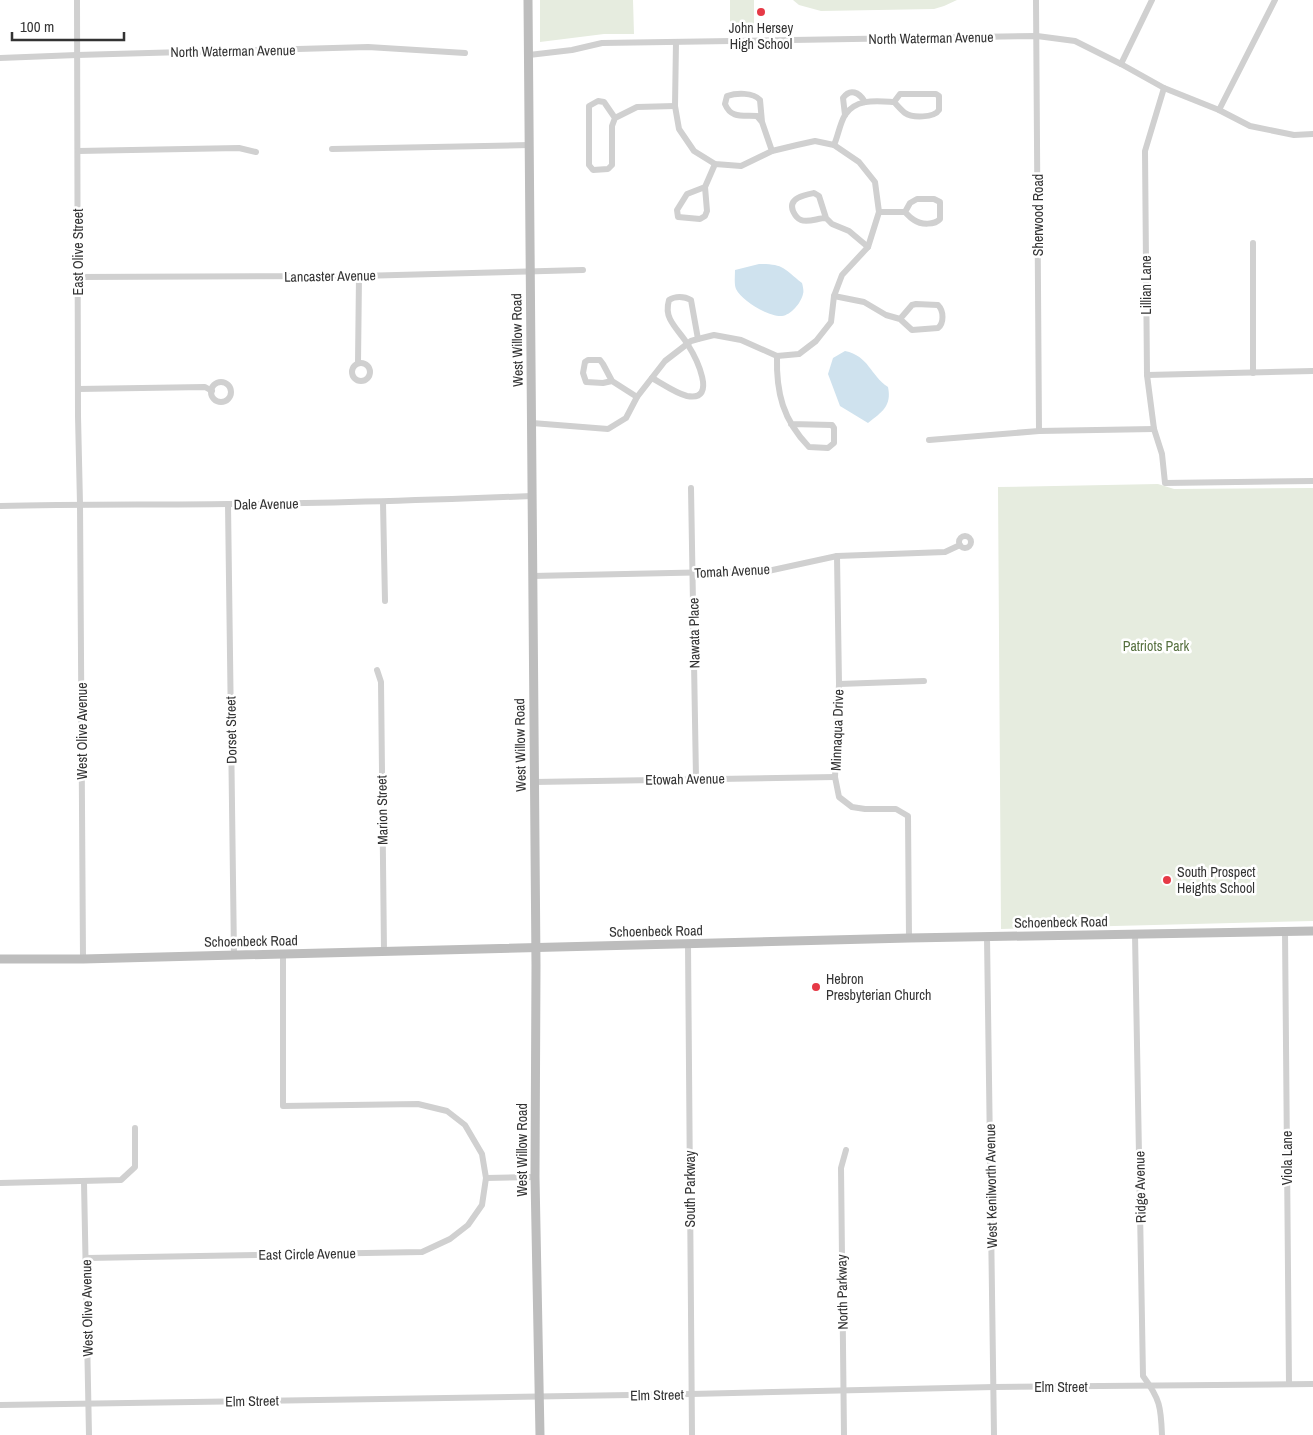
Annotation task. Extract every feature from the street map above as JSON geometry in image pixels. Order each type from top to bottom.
[{"type":"street","name":"East Olive Street","points":[[77,0],[77,277],[80,504]]},
{"type":"street","name":"West Willow Road","points":[[528,0],[535,1177],[540,1435]]},
{"type":"street","name":"Sherwood Road","points":[[1036,0],[1040,431]]},
{"type":"street","points":[[1122,64],[1152,0]]},
{"type":"street","points":[[1219,110],[1275,0]]},
{"type":"street","name":"North Waterman Avenue","points":[[529,56],[572,50],[602,43],[1036,36],[1075,41],[1122,64],[1164,88],[1219,110],[1250,126],[1294,135],[1313,134]]},
{"type":"street","points":[[532,423],[608,429],[626,418],[637,397],[666,361],[688,343],[698,338],[714,335],[741,340],[777,356],[799,354],[816,341],[831,322],[834,296],[842,276],[868,247],[879,212],[875,182],[859,162],[834,145],[816,141],[772,152],[741,166],[715,164],[694,151],[680,129],[675,106],[676,42]]},
{"type":"street","name":"North Waterman Avenue","points":[[0,58],[76,54],[368,47],[465,53]]},
{"type":"street","name":"Lillian Lane","points":[[1164,88],[1145,151],[1147,375],[1154,429],[1162,454],[1165,483],[1313,481]]},
{"type":"street","points":[[834,145],[845,115],[843,98],[846,93],[851,91],[861,95],[865,102]]},
{"type":"street","points":[[762,122],[757,116],[735,116],[730,113],[725,104],[727,96],[732,94],[753,94],[758,96],[762,122],[772,152]]},
{"type":"street","points":[[845,115],[860,103],[865,102],[894,102],[905,114],[910,116],[933,115],[939,110],[938,96],[936,94],[900,94],[894,102]]},
{"type":"street","points":[[598,101],[604,102],[615,118],[612,134],[612,165],[608,169],[593,170],[589,165],[589,106],[598,101]]},
{"type":"street","points":[[615,118],[637,106],[675,106]]},
{"type":"street","points":[[332,149],[529,145]]},
{"type":"street","points":[[78,150],[239,148],[256,152]]},
{"type":"street","points":[[705,186],[686,194],[677,210],[678,217],[700,219],[705,216],[707,210],[705,186],[715,164]]},
{"type":"street","points":[[826,218],[805,221],[799,219],[796,216],[792,202],[814,193],[819,196],[826,218],[832,224],[849,231],[868,247]]},
{"type":"street","points":[[879,212],[905,212],[919,223],[936,223],[940,218],[940,202],[934,199],[917,200],[910,204],[905,212]]},
{"type":"street","points":[[1253,243],[1253,373]]},
{"type":"street","name":"Lancaster Avenue","points":[[77,277],[359,276],[583,270]]},
{"type":"street","points":[[358,363],[359,276]]},
{"type":"street","points":[[834,296],[864,302],[886,315],[900,319],[912,330],[935,330],[941,326],[942,311],[938,305],[916,304],[912,305],[900,319]]},
{"type":"street","points":[[652,378],[688,396],[695,396],[701,393],[704,384],[703,377],[688,343],[675,328],[668,312],[669,300],[673,298],[688,298],[691,300],[698,338]]},
{"type":"street","points":[[777,356],[777,386],[786,416],[791,424],[809,447],[828,448],[834,443],[834,428],[832,425],[791,424]]},
{"type":"street","points":[[612,381],[603,383],[586,382],[583,373],[585,362],[588,360],[600,360],[612,381],[637,397]]},
{"type":"street","points":[[1147,375],[1313,371]]},
{"type":"street","points":[[78,389],[205,387],[212,391]]},
{"type":"street","points":[[929,440],[1040,431],[1154,429]]},
{"type":"street","name":"Nawata Place","points":[[691,488],[696,778]]},
{"type":"street","name":"Dale Avenue","points":[[0,506],[383,502],[532,496]]},
{"type":"street","points":[[383,502],[385,601]]},
{"type":"street","name":"West Olive Avenue","points":[[80,504],[83,959]]},
{"type":"street","name":"Dorset Street","points":[[228,504],[234,955]]},
{"type":"street","name":"Tomah Avenue","points":[[532,576],[768,571],[836,556],[944,552],[960,545]]},
{"type":"street","name":"Minnaqua Drive","points":[[836,556],[839,684],[835,777],[839,797],[852,807],[865,809],[896,808],[908,816],[909,938]]},
{"type":"street","name":"Marion Street","points":[[377,670],[381,682],[384,951]]},
{"type":"street","points":[[839,684],[924,681]]},
{"type":"street","name":"Etowah Avenue","points":[[534,782],[835,777]]},
{"type":"street","name":"Viola Lane","points":[[1285,931],[1289,1384]]},
{"type":"street","name":"Schoenbeck Road","points":[[0,959],[83,959],[909,938],[1313,931]]},
{"type":"street","name":"Ridge Avenue","points":[[1135,934],[1143,1376],[1158,1398],[1162,1413],[1162,1435]]},
{"type":"street","name":"West Kenilworth Avenue","points":[[987,937],[994,1435]]},
{"type":"street","name":"South Parkway","points":[[688,944],[692,1435]]},
{"type":"street","name":"East Circle Avenue","points":[[87,1258],[422,1252],[450,1239],[468,1225],[482,1205],[486,1178],[482,1154],[465,1125],[446,1111],[418,1104],[283,1106],[283,954]]},
{"type":"street","points":[[0,1183],[121,1180],[135,1167],[135,1128]]},
{"type":"street","name":"North Parkway","points":[[844,1435],[841,1168],[846,1150]]},
{"type":"street","points":[[486,1178],[535,1177]]},
{"type":"street","name":"West Olive Avenue","points":[[84,1182],[89,1435]]},
{"type":"street","name":"Elm Street","points":[[0,1405],[692,1394],[994,1387],[1313,1384]]},
{"type":"green space","points":[[540,0],[633,0],[634,34],[604,34],[540,42]]},
{"type":"green space","points":[[730,0],[754,0],[754,25],[730,26]]},
{"type":"green space","points":[[793,0],[957,0],[934,9],[821,11],[799,5]]},
{"type":"green space","name":"Patriots Park","points":[[1158,484],[1174,489],[1313,488],[1313,921],[1001,929],[998,487]]},
{"type":"water","points":[[759,264],[779,266],[787,270],[802,283],[802,297],[798,305],[789,313],[782,316],[770,314],[750,303],[739,294],[736,289],[735,270]]},
{"type":"water","points":[[845,351],[853,353],[864,361],[888,387],[889,399],[885,408],[868,423],[840,406],[828,374],[833,358]]},
{"type":"place","name":"John Hersey High School","points":[[761,12]]},
{"type":"place","name":"South Prospect Heights School","points":[[1167,880]]},
{"type":"place","name":"Hebron Presbyterian Church","points":[[816,987]]}]
